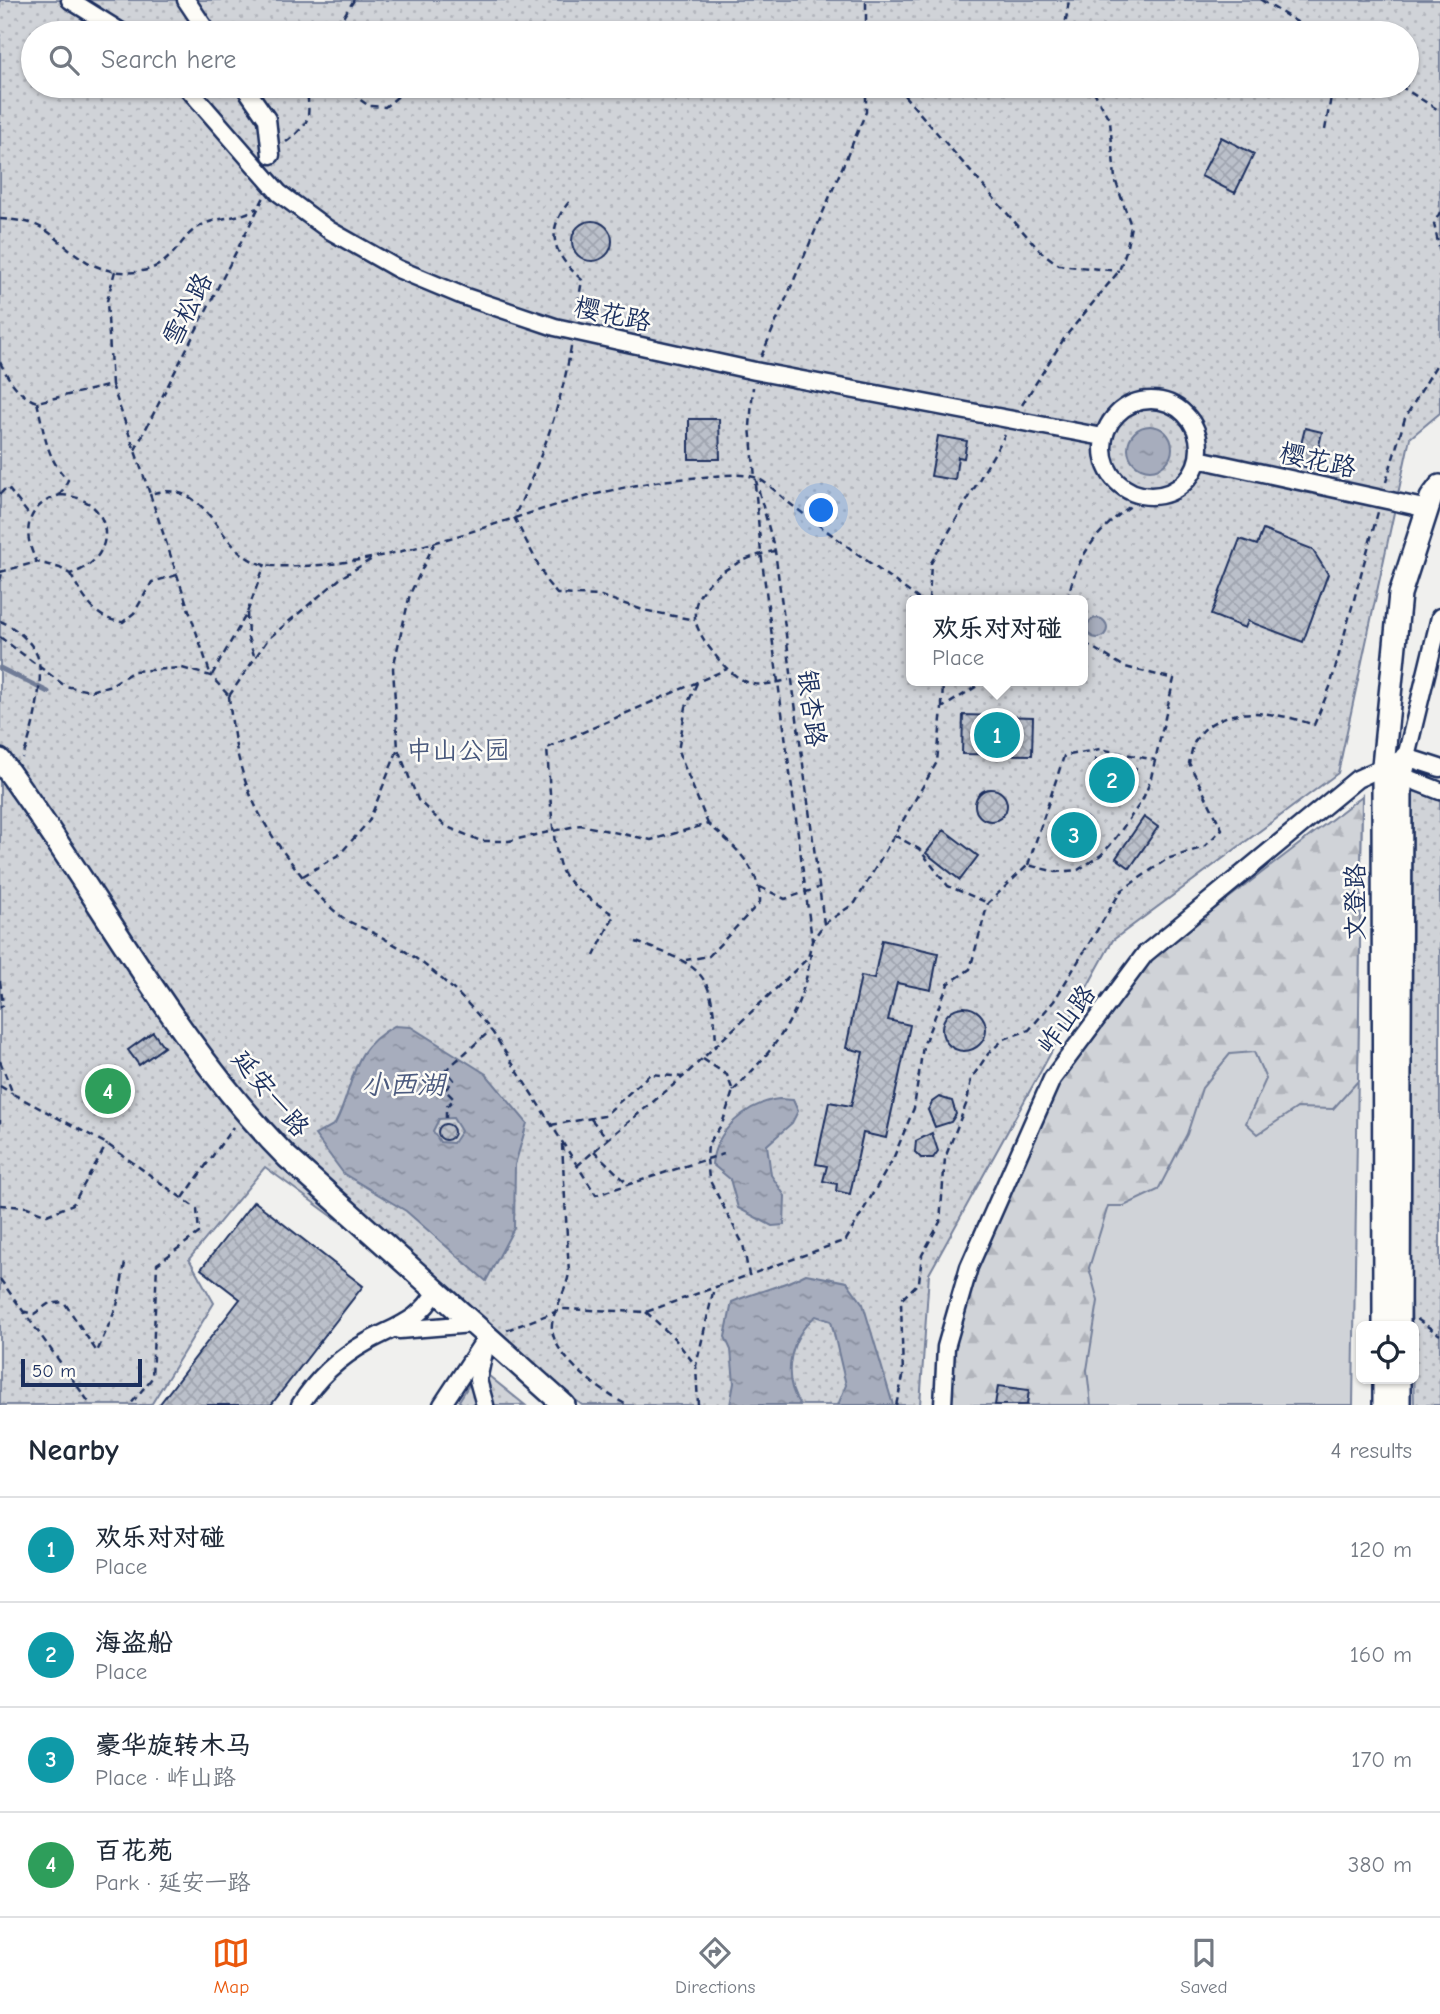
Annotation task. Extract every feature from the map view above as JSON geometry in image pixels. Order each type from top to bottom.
[{"type":"main road","name":"文登路","points":[[1384,1321],[1383,766],[1400,594],[1428,509],[1440,486]]},
{"type":"main road","name":"文登路","points":[[1399,1317],[1401,778],[1406,757]]},
{"type":"main road","name":"延安一路","points":[[0,760],[173,1015],[245,1112],[287,1157],[564,1405]]},
{"type":"main road","points":[[1384,1384],[1384,1405]]},
{"type":"main road","points":[[1399,1384],[1399,1405]]},
{"type":"street","points":[[70,0],[104,21]]},
{"type":"street","points":[[186,0],[200,21]]},
{"type":"street","name":"樱花路","points":[[196,98],[279,193],[329,230],[398,269],[463,296],[574,331],[755,371],[1103,437]]},
{"type":"street","points":[[252,98],[267,119],[271,155]]},
{"type":"street","points":[[1147,399],[1162,400],[1176,406],[1196,429],[1198,459],[1192,474],[1180,487],[1165,494],[1146,496],[1132,493],[1118,484],[1108,470],[1103,454],[1103,437],[1109,423],[1119,411],[1147,399]]},
{"type":"street","name":"樱花路","points":[[1198,459],[1428,509]]},
{"type":"street","points":[[1440,617],[1406,757],[1440,768]]},
{"type":"street","name":"岞山路","points":[[943,1405],[946,1347],[969,1267],[1052,1079],[1145,954],[1357,779],[1406,757]]},
{"type":"street","points":[[1383,766],[1401,778],[1440,791]]},
{"type":"street","points":[[300,1405],[331,1367],[370,1340],[394,1331],[422,1313],[436,1291]]},
{"type":"street","points":[[394,1331],[479,1331]]},
{"type":"street","points":[[442,1405],[479,1331]]},
{"type":"street","points":[[479,1331],[478,1380],[485,1405]]},
{"type":"path","points":[[340,21],[354,0]]},
{"type":"path","points":[[866,0],[866,21]]},
{"type":"path","points":[[1066,21],[1069,0]]},
{"type":"path","points":[[1261,0],[1295,21]]},
{"type":"path","points":[[271,155],[303,129],[310,118],[308,98]]},
{"type":"path","points":[[358,98],[369,106],[384,107],[396,98]]},
{"type":"path","name":"银杏路","points":[[812,941],[761,553],[750,427],[755,371],[866,112],[866,98]]},
{"type":"path","points":[[907,98],[1040,251],[1059,265],[1119,271]]},
{"type":"path","points":[[929,595],[931,563],[1014,420],[1065,337],[1119,271],[1131,226],[1115,178],[1110,121],[1098,98]]},
{"type":"path","points":[[1325,130],[1331,98]]},
{"type":"path","points":[[1419,98],[1440,111]]},
{"type":"path","name":"雪松路","points":[[135,450],[271,184]]},
{"type":"path","points":[[514,517],[537,468],[565,384],[582,280],[561,262],[554,236],[558,216],[569,202]]},
{"type":"path","points":[[0,219],[43,225],[85,261],[115,271],[128,272],[152,268],[168,259],[183,238],[202,225],[222,218],[244,216],[259,207]]},
{"type":"path","points":[[1440,212],[1434,225],[1440,252]]},
{"type":"path","points":[[115,271],[107,301],[112,385],[211,676],[229,696],[236,741],[252,805],[267,832],[326,904],[345,919],[387,939],[427,968],[474,1009],[491,1030],[597,1195],[724,1154]]},
{"type":"path","points":[[896,1405],[903,1377],[901,1300],[919,1282],[922,1255],[940,1222],[945,1158],[967,1102],[971,1079],[988,1054],[1004,1039],[1029,1030],[1054,1001],[1121,891],[1167,859],[1203,847],[1222,829],[1189,763],[1195,741],[1212,724],[1251,712],[1297,719],[1314,725],[1330,688],[1405,418],[1440,359]]},
{"type":"path","points":[[0,362],[7,377],[27,398],[37,401],[112,385]]},
{"type":"path","points":[[37,401],[49,455],[54,467],[68,480],[60,495]]},
{"type":"path","points":[[150,494],[163,490],[183,492],[200,503],[229,540],[249,559],[265,564],[298,566],[375,557],[435,542],[597,492],[659,481],[755,477],[913,595]]},
{"type":"path","name":"银杏路","points":[[755,477],[775,551],[824,924]]},
{"type":"path","points":[[0,495],[7,487],[30,516]]},
{"type":"path","points":[[37,562],[27,540],[30,516],[48,498],[60,495],[85,499],[95,507],[105,529],[105,542],[93,564],[71,574]]},
{"type":"path","points":[[1070,595],[1083,556],[1095,535],[1146,496]]},
{"type":"path","points":[[514,517],[547,582],[558,594],[601,596],[643,610],[695,620]]},
{"type":"path","points":[[435,542],[410,594],[393,667],[398,749],[418,800],[445,825],[481,841],[509,841],[580,825],[651,839],[708,824]]},
{"type":"path","points":[[775,551],[761,553],[723,570],[698,596],[695,620],[701,636],[727,669],[748,683],[791,680]]},
{"type":"path","points":[[229,696],[268,639],[332,586],[375,557]]},
{"type":"path","points":[[0,581],[1,572],[37,562],[60,568],[71,574],[96,613],[108,621],[123,622],[134,613],[152,582],[177,575]]},
{"type":"path","points":[[211,676],[247,613],[265,564]]},
{"type":"path","points":[[247,613],[248,638],[255,658]]},
{"type":"path","points":[[0,621],[10,625],[36,651],[41,667],[31,737]]},
{"type":"path","points":[[0,637],[65,685],[90,691],[111,685],[134,671],[183,668],[211,676]]},
{"type":"path","points":[[1028,864],[1056,872],[1078,870],[1101,855],[1142,801],[1155,760],[1174,679],[1125,667],[1088,645]]},
{"type":"path","points":[[594,956],[614,915],[585,895],[563,873],[555,832],[547,748],[727,669]]},
{"type":"path","points":[[685,960],[709,956],[760,902],[760,887],[734,844],[708,824],[678,751],[686,707],[697,683]]},
{"type":"path","points":[[577,1166],[703,1059],[808,958],[812,941],[824,924],[855,903],[937,762],[943,686]]},
{"type":"path","points":[[942,708],[977,686]]},
{"type":"path","points":[[302,876],[340,854],[369,821],[398,749]]},
{"type":"path","points":[[479,1331],[557,1311],[607,1308],[646,1312],[846,1240],[893,1159],[914,1108],[923,1046],[948,984],[970,969],[988,902],[1028,864],[1064,756],[1100,749],[1155,760]]},
{"type":"path","points":[[894,835],[919,849],[948,886],[988,902]]},
{"type":"path","points":[[760,887],[785,899],[818,888]]},
{"type":"path","points":[[749,1275],[743,1244],[709,1179],[708,1144],[722,1124],[733,1091],[773,1050],[787,1029],[807,981],[812,941]]},
{"type":"path","points":[[636,942],[685,960],[702,973],[715,1009],[716,1046]]},
{"type":"path","points":[[0,981],[3,1005],[0,1008]]},
{"type":"path","points":[[446,1118],[446,1107],[454,1099],[445,1090],[454,1080],[446,1070],[491,1030]]},
{"type":"path","points":[[703,1059],[727,1075],[733,1091]]},
{"type":"path","points":[[0,1061],[13,1094]]},
{"type":"path","points":[[551,1125],[604,1116],[650,1074],[682,1077]]},
{"type":"path","points":[[0,1086],[107,1144],[197,1209],[199,1233],[157,1264],[152,1378],[130,1405]]},
{"type":"path","points":[[183,1198],[245,1112]]},
{"type":"path","points":[[591,1119],[608,1139]]},
{"type":"path","points":[[561,1141],[569,1273],[566,1292],[552,1322],[556,1347],[597,1386],[627,1405]]},
{"type":"path","points":[[0,1205],[27,1208],[47,1214],[73,1204],[107,1144]]},
{"type":"path","points":[[594,1151],[629,1185]]},
{"type":"path","points":[[22,1311],[34,1314],[48,1304],[64,1302],[84,1328],[97,1352],[117,1306],[125,1263]]},
{"type":"path","points":[[0,1279],[91,1405]]},
{"type":"path","points":[[698,1405],[696,1366],[714,1288]]},
{"type":"path","points":[[646,1312],[674,1338],[696,1366]]},
{"type":"path","points":[[1399,1317],[1440,1335]]},
{"type":"green space","name":"中山公园","points":[[0,0],[1440,0],[1440,413],[1410,438],[1338,773],[1113,940],[929,1274],[920,1405],[582,1405],[475,1321],[265,1167],[189,1259],[214,1303],[151,1405],[0,1405]]},
{"type":"green space","points":[[1413,791],[1440,799],[1440,1405],[1414,1405],[1413,1384],[1419,1384],[1419,1321],[1412,1321]]},
{"type":"green space","points":[[1362,796],[1353,1405],[950,1405]]},
{"type":"green space","points":[[1362,796],[1358,1081],[1333,1109],[1297,1108],[1258,1134],[1246,1123],[1266,1079],[1254,1052],[1230,1054],[1202,1088],[1187,1134],[1158,1190],[1124,1206],[1108,1206],[1089,1268],[1098,1301],[1087,1370],[1091,1405],[950,1405],[954,1347],[977,1262],[1058,1082],[1148,960]]},
{"type":"green space","points":[[479,1368],[525,1405],[463,1405],[459,1401]]},
{"type":"water","points":[[1150,426],[1166,432],[1172,448],[1166,464],[1150,470],[1134,464],[1128,448],[1134,432]]},
{"type":"water","points":[[1093,619],[1101,619],[1106,624],[1106,632],[1101,637],[1093,637],[1088,632],[1088,624]]},
{"type":"water","name":"小西湖","points":[[394,1026],[411,1027],[486,1074],[527,1123],[515,1165],[514,1228],[486,1281],[406,1211],[344,1174],[315,1135],[335,1124],[360,1057],[379,1036]],"holes":[[[453,1118],[461,1131],[453,1143],[440,1142],[433,1131],[439,1119]]]},
{"type":"water","points":[[779,1099],[793,1100],[798,1111],[792,1123],[767,1145],[771,1175],[785,1196],[784,1225],[772,1226],[738,1208],[730,1179],[712,1164],[719,1140],[735,1121],[755,1106]]},
{"type":"water","points":[[806,1274],[847,1282],[863,1304],[893,1405],[838,1405],[846,1385],[831,1321],[816,1316],[800,1334],[791,1358],[791,1382],[800,1405],[730,1405],[734,1383],[731,1350],[725,1337],[732,1302]]},
{"type":"building","points":[[1221,137],[1254,154],[1235,193],[1201,176]]},
{"type":"building","points":[[592,221],[606,227],[612,241],[606,255],[592,261],[578,255],[572,241],[578,227]]},
{"type":"building","points":[[689,419],[719,419],[720,459],[689,459]]},
{"type":"building","points":[[1305,428],[1322,432],[1314,469],[1296,465]]},
{"type":"building","points":[[938,436],[967,441],[964,458],[958,457],[955,480],[931,476]]},
{"type":"building","points":[[1263,530],[1312,549],[1328,574],[1303,642],[1248,621],[1245,628],[1211,615],[1240,539],[1257,545]]},
{"type":"building","points":[[963,715],[1033,717],[1032,755],[962,754]]},
{"type":"building","points":[[1096,759],[1136,768],[1129,800],[1089,791]]},
{"type":"building","points":[[991,789],[1002,794],[1007,805],[1002,816],[991,821],[980,816],[975,805],[980,794]]},
{"type":"building","points":[[1074,814],[1089,820],[1095,835],[1089,850],[1074,856],[1059,850],[1053,835],[1059,820]]},
{"type":"building","points":[[1144,817],[1158,827],[1130,868],[1116,858]]},
{"type":"building","points":[[944,830],[978,856],[960,880],[926,853]]},
{"type":"building","points":[[882,940],[938,953],[931,990],[897,983],[888,1020],[910,1025],[886,1138],[863,1133],[850,1194],[836,1191],[837,1184],[823,1181],[827,1166],[816,1164],[829,1102],[851,1106],[863,1052],[846,1048],[861,976],[874,979]]},
{"type":"building","points":[[964,1007],[980,1013],[986,1029],[980,1045],[964,1051],[948,1045],[942,1029],[948,1013]]},
{"type":"building","points":[[153,1032],[164,1047],[139,1065],[128,1050]]},
{"type":"building","points":[[939,1097],[952,1101],[956,1114],[951,1122],[935,1127],[928,1110],[932,1102]]},
{"type":"building","points":[[446,1124],[452,1126],[452,1138],[446,1140],[440,1138],[438,1132],[440,1126]]},
{"type":"building","points":[[932,1133],[938,1151],[933,1158],[921,1158],[915,1152],[916,1141]]},
{"type":"building","points":[[254,1201],[363,1286],[271,1405],[159,1405],[240,1299],[201,1269]]},
{"type":"building","points":[[998,1386],[1029,1390],[1027,1405],[995,1405]]},
{"type":"waterway","points":[[0,668],[48,692]]},
{"type":"place","name":"欢乐对对碰","points":[[997,735]]},
{"type":"place","name":"海盗船","points":[[1112,780]]},
{"type":"place","name":"豪华旋转木马","points":[[1074,835]]},
{"type":"place","name":"百花苑","points":[[108,1091]]}]
